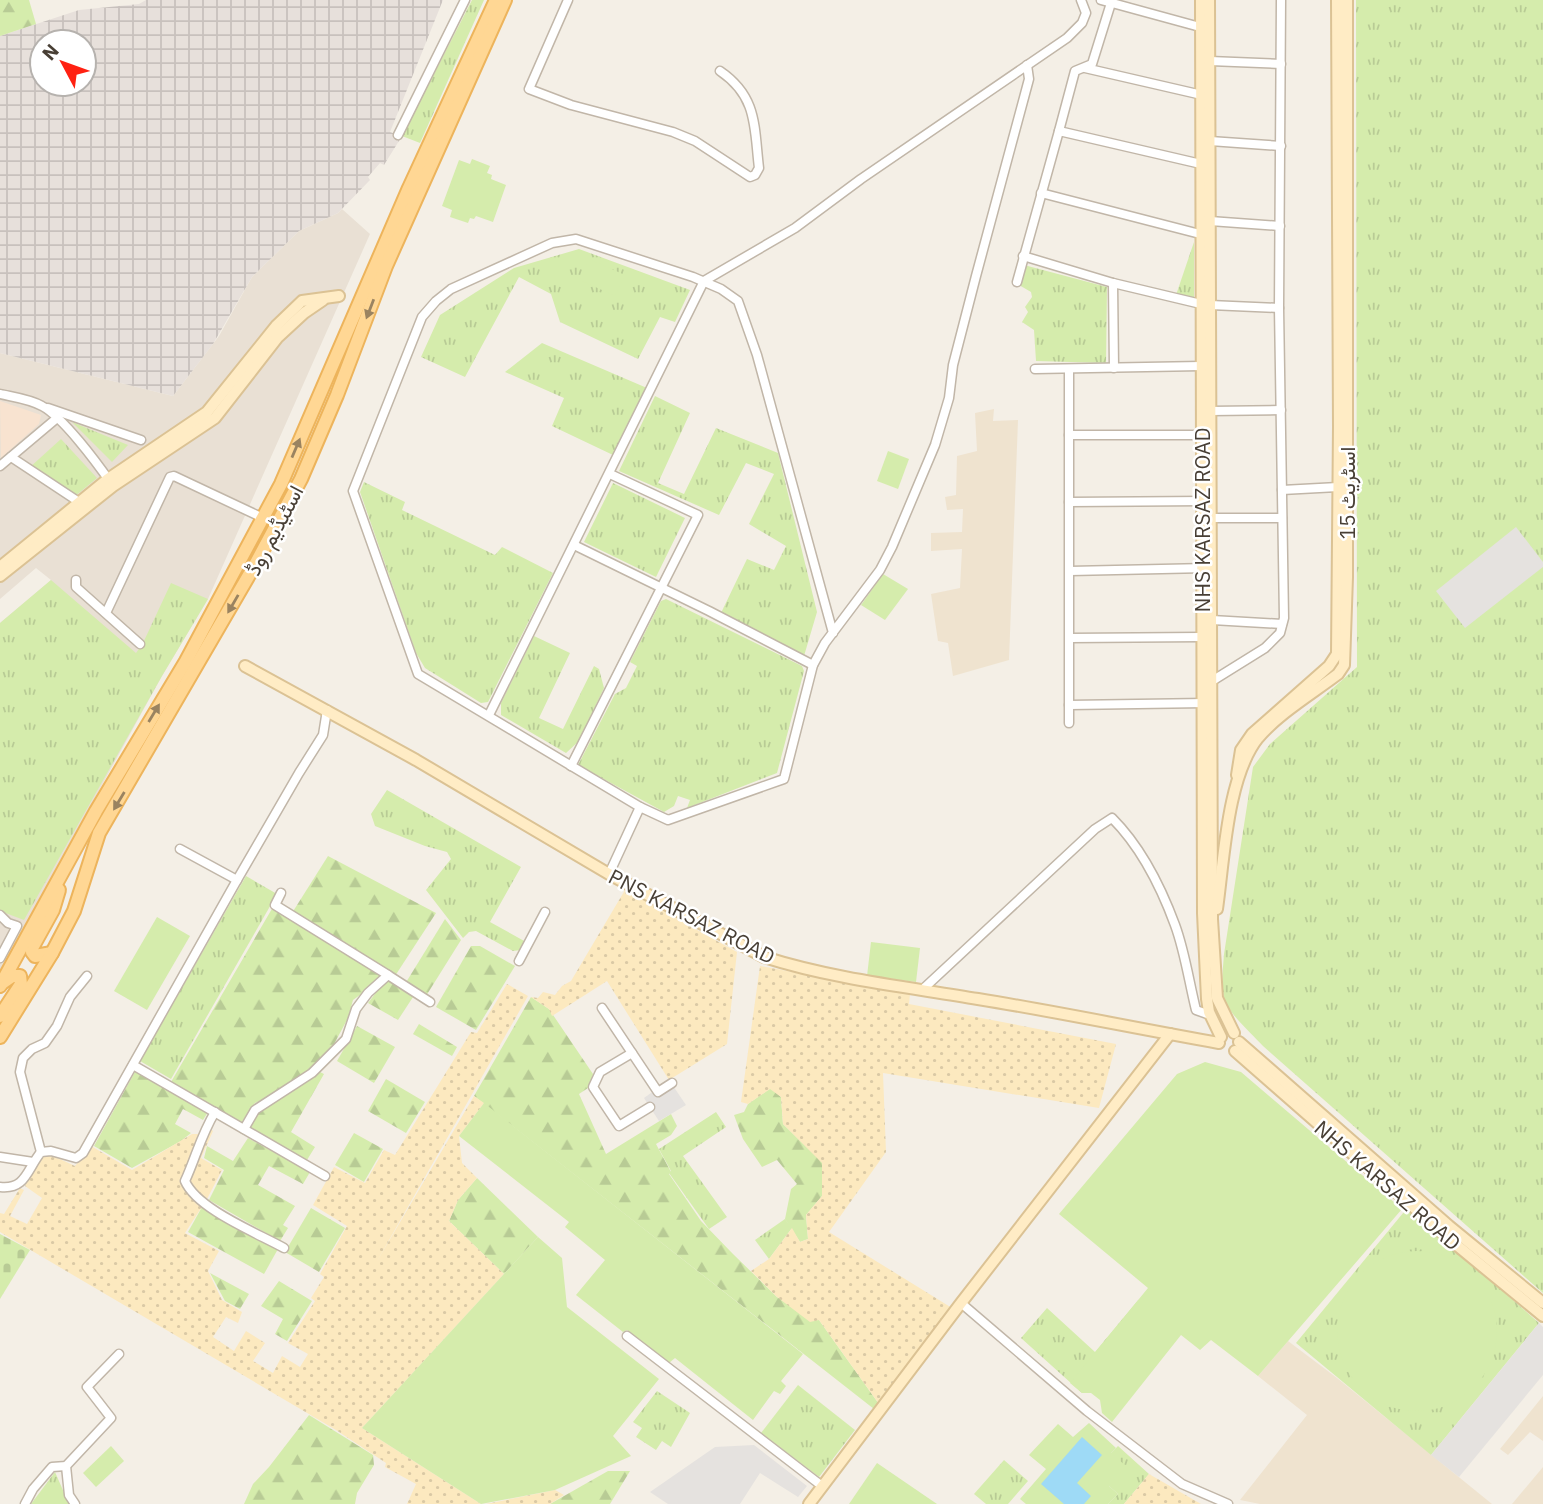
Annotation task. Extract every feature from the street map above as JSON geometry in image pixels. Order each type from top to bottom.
[{"type":"main road","name":"اسٹیڈیم روڈ","points":[[1,984],[96,811],[186,661],[263,519],[409,188],[496,0]]},
{"type":"main road","name":"اسٹیڈیم روڈ","points":[[0,1037],[52,953],[79,898],[99,833],[250,575],[301,479],[391,255],[505,0]]},
{"type":"main road","points":[[52,953],[36,956],[32,948],[53,910],[65,869]]},
{"type":"main road","points":[[0,1016],[21,984],[20,976],[12,976],[1,984]]},
{"type":"street","points":[[398,135],[465,0]]},
{"type":"street","points":[[568,0],[529,89],[571,105],[673,132],[695,141],[750,177],[755,175],[759,168],[750,104],[740,86],[720,71]]},
{"type":"street","points":[[489,715],[704,281],[795,228],[1066,38],[1082,23],[1086,13],[1081,0]]},
{"type":"street","points":[[1101,0],[1200,27]]},
{"type":"street","name":"NHS KARSAZ ROAD","points":[[1201,0],[1202,95],[1205,125],[1210,141],[1210,221],[1205,302]]},
{"type":"street","name":"NHS KARSAZ ROAD","points":[[1209,0],[1210,61],[1201,164],[1200,234],[1205,302],[1207,418],[1205,981],[1210,1015],[1220,1040]]},
{"type":"street","points":[[1212,681],[1265,648],[1280,633],[1282,624],[1279,308],[1281,0]]},
{"type":"street","points":[[1235,785],[1241,750],[1246,741],[1336,657],[1337,0]]},
{"type":"street","name":"اسٹریٹ 15","points":[[1213,940],[1235,785],[1251,750],[1266,730],[1338,674],[1344,665],[1347,577],[1347,0]]},
{"type":"street","points":[[1017,282],[1075,71],[1092,64],[1111,2]]},
{"type":"street","points":[[1210,61],[1281,64]]},
{"type":"street","points":[[832,634],[757,355],[738,301],[722,289],[704,281],[576,239],[552,243],[451,289],[436,301],[422,317],[353,491],[418,674],[640,807],[668,820],[784,779],[813,665],[832,634],[880,570],[935,444],[949,398],[953,365],[972,289],[1030,79],[1027,65]]},
{"type":"street","points":[[1085,68],[1202,95]]},
{"type":"street","points":[[1059,131],[1201,164]]},
{"type":"street","points":[[1210,141],[1281,146]]},
{"type":"street","points":[[1041,192],[1200,234]]},
{"type":"street","points":[[1210,221],[1280,226]]},
{"type":"street","points":[[1023,256],[1113,283],[1205,302],[1279,308]]},
{"type":"street","points":[[1113,283],[1114,368]]},
{"type":"street","points":[[3,569],[79,502],[215,418],[278,337],[304,313],[326,298],[339,296]]},
{"type":"street","name":"NHS KARSAZ ROAD","points":[[1206,337],[1201,366],[1207,418],[1201,435],[1206,501],[1211,518],[1207,568]]},
{"type":"street","points":[[1035,369],[1201,366]]},
{"type":"street","points":[[1069,369],[1069,723]]},
{"type":"street","points":[[0,394],[42,405],[141,440]]},
{"type":"street","points":[[42,405],[57,418],[110,482]]},
{"type":"street","points":[[1207,418],[1281,410]]},
{"type":"street","points":[[0,466],[57,418]]},
{"type":"street","points":[[1069,435],[1201,435]]},
{"type":"street","points":[[11,457],[79,502]]},
{"type":"street","points":[[571,766],[698,515],[610,474]]},
{"type":"street","points":[[106,613],[170,477],[263,519]]},
{"type":"street","points":[[3,569],[110,482]]},
{"type":"street","points":[[1282,490],[1338,487]]},
{"type":"street","points":[[1069,502],[1206,501]]},
{"type":"street","points":[[1211,518],[1282,518]]},
{"type":"street","points":[[574,545],[813,665]]},
{"type":"street","points":[[1070,570],[1207,568]]},
{"type":"street","points":[[76,580],[76,587],[140,644]]},
{"type":"street","points":[[1070,638],[1282,624]]},
{"type":"street","name":"NHS KARSAZ ROAD","points":[[1207,629],[1212,681],[1207,703]]},
{"type":"street","name":"PNS KARSAZ ROAD","points":[[245,666],[416,760],[609,874],[764,957],[841,976],[1170,1034],[1220,1040]]},
{"type":"street","points":[[1069,705],[1207,703]]},
{"type":"street","points":[[0,1187],[13,1188],[21,1183],[41,1152],[51,1151],[76,1158],[83,1153],[299,772],[324,735],[327,710]]},
{"type":"street","points":[[609,874],[640,807]]},
{"type":"street","points":[[922,989],[1095,829],[1112,818],[1124,830],[1153,875],[1176,927],[1196,1010],[1210,1015]]},
{"type":"street","points":[[180,849],[237,880]]},
{"type":"street","name":"NHS KARSAZ ROAD","points":[[1207,855],[1217,998],[1236,1042],[1459,1247],[1543,1316]]},
{"type":"street","points":[[281,893],[275,905],[430,1002]]},
{"type":"street","points":[[519,961],[545,912]]},
{"type":"street","points":[[0,915],[8,924],[22,926],[30,931]]},
{"type":"street","points":[[0,958],[8,924]]},
{"type":"street","points":[[244,1129],[255,1110],[312,1073],[346,1039],[356,1009],[368,993],[388,975]]},
{"type":"street","points":[[41,1152],[20,1072],[23,1058],[32,1049],[45,1043],[57,1026],[70,997],[88,976]]},
{"type":"street","points":[[602,1008],[658,1091],[671,1083]]},
{"type":"street","points":[[1227,1033],[1236,1042],[1225,1052],[1220,1040],[1227,1033]]},
{"type":"street","points":[[808,1504],[1170,1034]]},
{"type":"street","name":"NHS KARSAZ ROAD","points":[[1236,1042],[1449,1226],[1543,1303]]},
{"type":"street","points":[[632,1053],[600,1072],[593,1087],[619,1126],[650,1107]]},
{"type":"street","points":[[133,1065],[325,1176]]},
{"type":"street","points":[[215,1112],[202,1133],[196,1158],[185,1181],[188,1190],[215,1210],[284,1248]]},
{"type":"street","points":[[0,1157],[33,1162]]},
{"type":"street","points":[[961,1303],[1087,1411],[1182,1484],[1228,1504]]},
{"type":"street","points":[[627,1336],[822,1486]]},
{"type":"street","points":[[25,1504],[33,1489],[52,1467],[66,1466],[111,1418],[87,1387],[119,1354]]},
{"type":"street","points":[[66,1466],[69,1494],[75,1504]]},
{"type":"shaded area","points":[[146,0],[443,0],[390,132],[402,136],[384,165],[380,163],[368,177],[370,180],[338,213],[299,231],[252,277],[213,344],[173,396],[0,353],[0,36],[79,10],[139,4]]},
{"type":"shaded area","points":[[342,209],[370,234],[208,599],[162,676],[0,970],[0,623],[51,580],[36,568],[0,599],[0,353],[173,396],[219,336],[252,277],[299,231]]},
{"type":"shaded area","points":[[0,401],[41,415],[39,424],[1,458]]},
{"type":"shaded area","points":[[994,409],[993,421],[1018,420],[1009,660],[953,676],[948,643],[938,641],[931,594],[960,588],[962,549],[931,551],[931,533],[962,532],[963,509],[947,510],[945,497],[956,495],[957,456],[977,451],[975,413]]},
{"type":"shaded area","points":[[1516,527],[1543,562],[1543,567],[1465,628],[1436,591]]},
{"type":"shaded area","points":[[669,1080],[686,1105],[659,1121],[644,1098]]},
{"type":"shaded area","points":[[1539,1323],[1543,1327],[1543,1375],[1459,1477],[1431,1455]]},
{"type":"shaded area","points":[[1288,1341],[1492,1504],[1260,1504],[1240,1500],[1307,1415],[1258,1376]]},
{"type":"shaded area","points":[[1543,1396],[1543,1441],[1530,1432],[1508,1455],[1500,1449]]},
{"type":"shaded area","points":[[754,1445],[807,1486],[798,1497],[760,1473],[740,1504],[668,1504],[650,1492],[715,1447]]},
{"type":"shaded area","points":[[1543,1467],[1543,1504],[1512,1504]]},
{"type":"green space","points":[[0,0],[29,0],[36,24],[0,36]]},
{"type":"green space","points":[[472,0],[484,0],[420,143],[402,136]]},
{"type":"green space","points":[[1356,0],[1543,0],[1543,1293],[1263,1046],[1230,1010],[1223,993],[1224,954],[1253,767],[1270,744],[1357,667]]},
{"type":"green space","points":[[472,159],[490,166],[487,173],[492,175],[491,179],[506,185],[493,222],[476,216],[474,219],[470,218],[468,223],[450,217],[452,210],[442,206],[459,160],[470,164]]},
{"type":"green space","points":[[1194,242],[1194,298],[1176,295]]},
{"type":"green space","points":[[579,249],[690,290],[675,322],[660,317],[638,359],[560,322],[551,294],[519,277],[465,377],[421,357],[440,315],[514,268]]},
{"type":"green space","points":[[589,259],[625,275],[615,296],[580,280]]},
{"type":"green space","points":[[1024,265],[1107,287],[1106,363],[1036,361],[1034,330],[1022,322],[1028,312],[1025,307],[1032,297],[1031,292],[1019,285]]},
{"type":"green space","points":[[542,343],[647,388],[613,455],[552,426],[564,398],[505,372]]},
{"type":"green space","points":[[655,396],[690,413],[658,483],[684,494],[716,428],[778,453],[817,612],[804,656],[721,613],[747,559],[774,570],[786,546],[749,524],[774,474],[746,463],[719,515],[619,471]]},
{"type":"green space","points":[[72,422],[128,445],[112,462]]},
{"type":"green space","points":[[61,439],[97,478],[74,497],[29,468]]},
{"type":"green space","points":[[888,451],[909,459],[898,489],[877,481]]},
{"type":"green space","points":[[364,482],[405,502],[402,510],[495,555],[502,547],[553,573],[488,702],[481,703],[425,668],[416,653],[360,492]]},
{"type":"green space","points":[[613,483],[685,518],[656,577],[584,542]]},
{"type":"green space","points":[[883,574],[908,589],[885,620],[861,605]]},
{"type":"green space","points":[[51,580],[136,653],[171,583],[208,599],[24,920],[0,911],[0,623]]},
{"type":"green space","points":[[666,599],[802,666],[804,671],[777,773],[687,808],[690,800],[678,796],[674,806],[664,812],[578,765],[615,694],[626,688],[637,666],[630,662],[661,601]]},
{"type":"green space","points":[[534,636],[570,653],[539,718],[563,729],[594,666],[599,669],[604,688],[579,741],[566,753],[501,715],[501,703]]},
{"type":"green space","points":[[387,790],[521,867],[490,922],[526,942],[521,950],[513,951],[476,931],[469,932],[463,938],[426,890],[451,859],[447,852],[375,826],[371,814]]},
{"type":"green space","points":[[328,856],[436,913],[395,976],[292,913]]},
{"type":"green space","points":[[246,876],[277,894],[171,1079],[140,1061]]},
{"type":"green space","points":[[273,907],[386,976],[353,1000],[348,1018],[333,1046],[318,1063],[289,1087],[255,1103],[241,1123],[171,1082]]},
{"type":"green space","points":[[157,917],[190,936],[147,1010],[114,991]]},
{"type":"green space","points":[[445,919],[461,940],[426,996],[405,984]]},
{"type":"green space","points":[[871,942],[920,948],[916,982],[867,976]]},
{"type":"green space","points":[[471,946],[480,946],[515,966],[476,1030],[436,1007]]},
{"type":"green space","points":[[388,977],[415,994],[398,1020],[368,1003]]},
{"type":"green space","points":[[531,997],[549,1009],[593,1074],[591,1086],[579,1094],[606,1154],[671,1114],[677,1126],[671,1135],[656,1144],[671,1172],[669,1174],[701,1221],[777,1297],[819,1320],[879,1404],[874,1409],[474,1096]]},
{"type":"green space","points":[[419,1024],[457,1047],[452,1056],[413,1034]]},
{"type":"green space","points":[[357,1026],[395,1047],[374,1083],[337,1061]]},
{"type":"green space","points":[[1205,1062],[1241,1072],[1402,1209],[1258,1376],[1211,1340],[1200,1350],[1181,1335],[1112,1422],[1102,1413],[1100,1400],[1091,1393],[1082,1393],[1070,1383],[1148,1288],[1059,1214],[1177,1074]]},
{"type":"green space","points":[[136,1070],[208,1112],[203,1120],[183,1109],[175,1124],[191,1133],[132,1168],[94,1146]]},
{"type":"green space","points":[[318,1071],[324,1074],[291,1132],[315,1147],[307,1160],[250,1127],[259,1110]]},
{"type":"green space","points":[[386,1079],[425,1102],[406,1133],[368,1111]]},
{"type":"green space","points":[[771,1088],[781,1097],[783,1124],[822,1162],[822,1196],[806,1215],[808,1239],[800,1242],[785,1219],[791,1189],[797,1184],[777,1160],[762,1167],[743,1139],[734,1115],[744,1112],[748,1104]]},
{"type":"green space","points":[[484,1103],[803,1354],[781,1381],[786,1386],[780,1394],[774,1391],[753,1420],[675,1358],[669,1363],[627,1330],[623,1332],[576,1295],[605,1260],[565,1227],[569,1222],[459,1136]]},
{"type":"green space","points":[[716,1112],[726,1127],[683,1156],[727,1217],[709,1229],[669,1173],[671,1171],[659,1149]]},
{"type":"green space","points":[[354,1133],[383,1149],[364,1182],[335,1165]]},
{"type":"green space","points":[[248,1138],[310,1172],[303,1184],[269,1166],[258,1185],[295,1206],[283,1225],[288,1228],[280,1241],[209,1200],[224,1170],[204,1158],[207,1146],[233,1161]]},
{"type":"green space","points":[[477,1178],[538,1237],[504,1274],[449,1221],[458,1200]]},
{"type":"green space","points":[[202,1207],[278,1249],[264,1274],[188,1232]]},
{"type":"green space","points":[[1408,1207],[1539,1323],[1431,1455],[1296,1343]]},
{"type":"green space","points":[[311,1208],[345,1228],[319,1272],[285,1252]]},
{"type":"green space","points":[[785,1219],[792,1228],[769,1259],[755,1240]]},
{"type":"green space","points":[[0,1234],[30,1250],[0,1299]]},
{"type":"green space","points":[[538,1237],[562,1258],[567,1307],[659,1379],[613,1436],[631,1456],[555,1490],[481,1504],[362,1428]]},
{"type":"green space","points":[[1417,1251],[1448,1257],[1474,1274],[1491,1300],[1497,1331],[1491,1362],[1474,1388],[1448,1405],[1417,1411],[1386,1405],[1360,1388],[1343,1362],[1337,1331],[1343,1300],[1360,1274],[1386,1257]]},
{"type":"green space","points":[[210,1273],[249,1294],[240,1309],[225,1301]]},
{"type":"green space","points":[[279,1281],[312,1301],[287,1341],[275,1334],[283,1319],[261,1306]]},
{"type":"green space","points":[[1139,1299],[1082,1393],[1021,1338],[1047,1308],[1095,1352]]},
{"type":"green space","points":[[798,1385],[855,1430],[819,1477],[761,1433]]},
{"type":"green space","points":[[657,1391],[690,1413],[671,1447],[662,1441],[656,1450],[636,1437],[642,1428],[633,1422]]},
{"type":"green space","points":[[309,1415],[373,1455],[374,1465],[357,1493],[355,1504],[244,1504],[253,1484]]},
{"type":"green space","points":[[1089,1423],[1116,1448],[1111,1453],[1126,1466],[1109,1486],[1118,1494],[1108,1504],[1026,1504],[1020,1499],[1046,1469],[1029,1455],[1058,1424],[1073,1437]]},
{"type":"green space","points":[[111,1446],[124,1461],[96,1487],[83,1473]]},
{"type":"green space","points":[[1118,1446],[1149,1474],[1124,1504],[1108,1504],[1118,1494],[1109,1486],[1111,1453]]},
{"type":"green space","points":[[1004,1460],[1028,1481],[1008,1504],[986,1504],[974,1494]]},
{"type":"green space","points":[[877,1463],[937,1504],[849,1504]]},
{"type":"green space","points":[[608,1471],[630,1471],[610,1504],[550,1504]]},
{"type":"green space","points":[[55,1472],[69,1504],[31,1504]]},
{"type":"sand","points":[[625,890],[737,952],[727,1044],[669,1080],[607,981],[552,1016],[549,1009],[531,997],[538,998],[543,992],[555,995],[562,986],[571,981]]},
{"type":"sand","points":[[760,966],[910,994],[909,1004],[1116,1044],[1099,1108],[883,1073],[886,1152],[829,1232],[952,1308],[879,1404],[819,1320],[810,1322],[777,1297],[751,1271],[769,1259],[792,1228],[800,1242],[808,1239],[806,1215],[822,1196],[822,1163],[783,1124],[781,1097],[770,1089],[748,1104],[741,1102]]},
{"type":"sand","points":[[507,984],[528,996],[376,1263],[474,1096],[484,1103],[459,1136],[462,1163],[477,1178],[458,1200],[449,1221],[504,1274],[362,1428],[481,1504],[407,1504],[416,1484],[385,1467],[386,1463],[336,1430],[0,1232],[0,1213],[4,1214],[20,1188],[24,1190],[10,1216],[27,1224],[42,1198],[25,1186],[35,1164],[44,1155],[51,1155],[75,1166],[91,1146],[132,1170],[192,1134],[198,1134],[204,1123],[213,1131],[201,1158],[222,1170],[185,1233],[219,1251],[208,1271],[222,1300],[242,1312],[238,1323],[226,1317],[213,1337],[234,1351],[246,1331],[265,1343],[253,1361],[273,1373],[282,1356],[300,1367],[308,1354],[288,1343],[315,1301],[311,1298],[324,1277],[320,1274],[347,1226],[313,1205],[334,1167],[365,1183],[384,1150],[395,1155],[471,1032],[477,1033]]},
{"type":"sand","points":[[1149,1474],[1201,1504],[1124,1504]]},
{"type":"sand","points":[[555,1490],[564,1495],[550,1504],[486,1504]]},
{"type":"water","points":[[1082,1437],[1102,1455],[1077,1483],[1091,1496],[1084,1504],[1064,1504],[1041,1484]]}]
